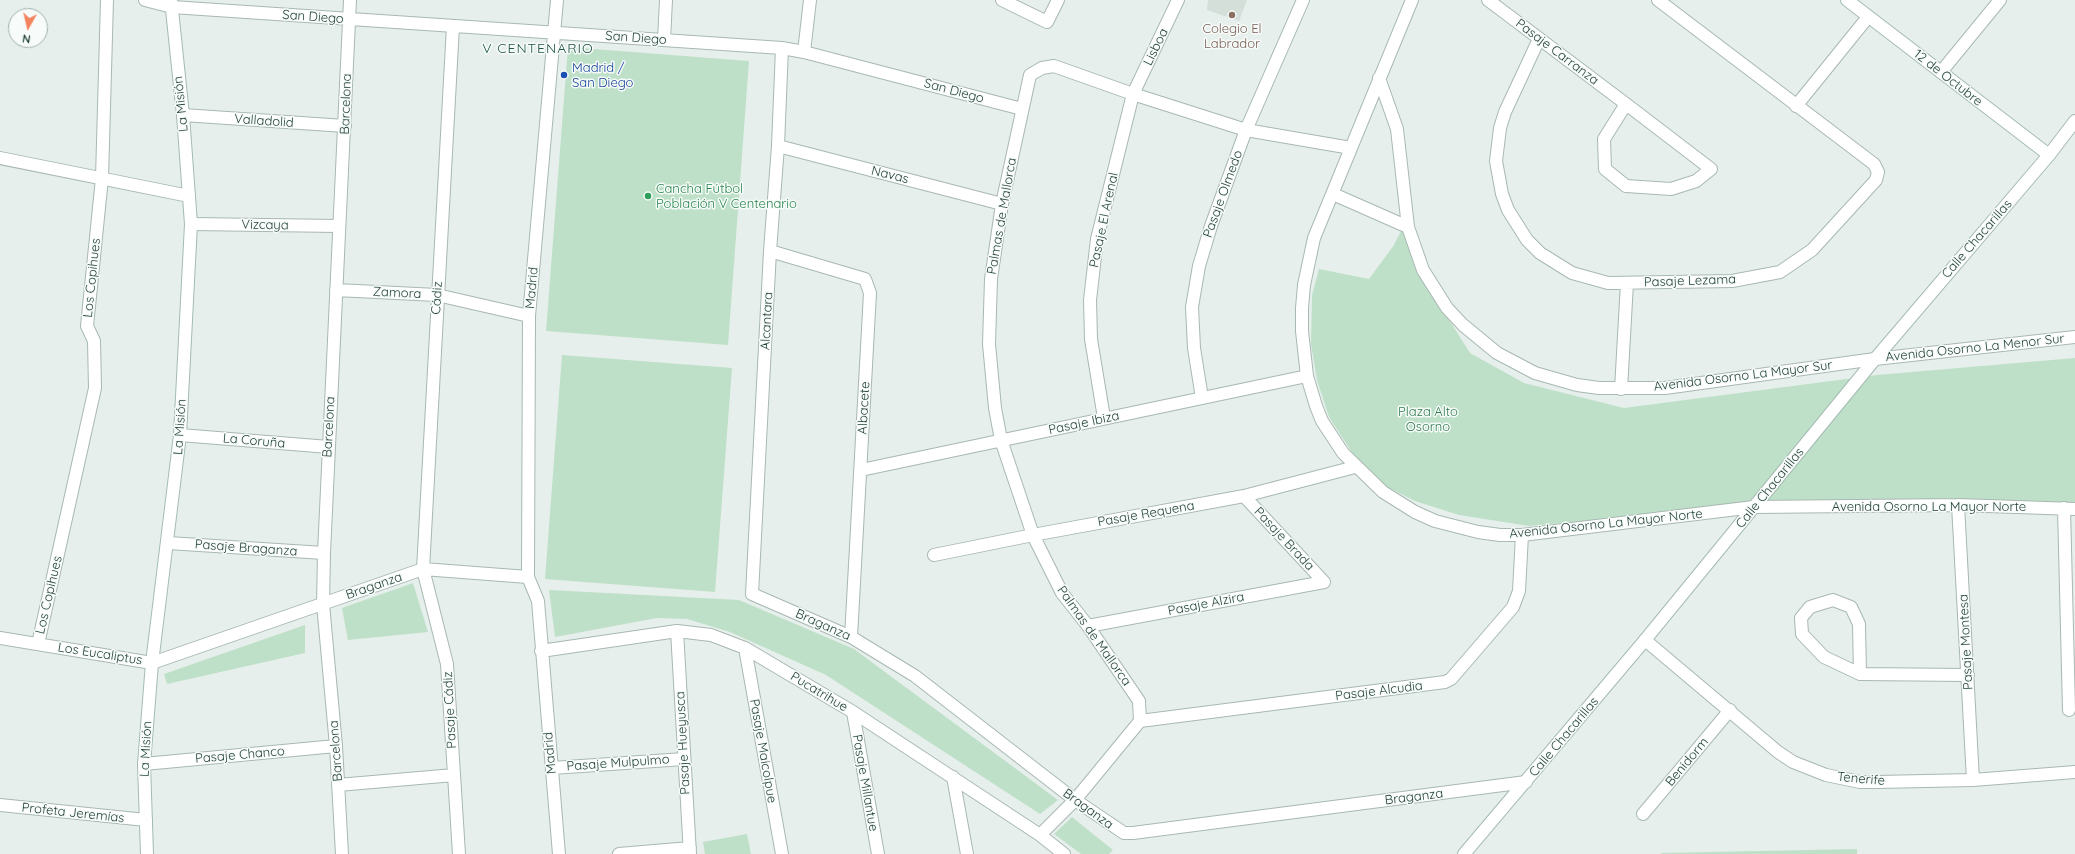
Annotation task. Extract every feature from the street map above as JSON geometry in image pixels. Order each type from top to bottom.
[{"type":"street","name":"Los Copihues","points":[[38,644],[95,388],[94,340],[87,326],[102,178],[107,0]]},
{"type":"street","name":"San Diego","points":[[145,0],[171,4],[349,19],[782,48],[804,52],[1022,109]]},
{"type":"street","name":"Barcelona","points":[[342,854],[336,746],[323,604],[328,447],[350,0]]},
{"type":"street","name":"Madrid","points":[[528,577],[529,316],[557,0]]},
{"type":"street","points":[[664,40],[666,0]]},
{"type":"street","points":[[804,52],[810,0]]},
{"type":"street","points":[[1002,0],[1047,22],[1058,0]]},
{"type":"street","name":"Lisboa","points":[[1133,94],[1178,0]]},
{"type":"street","name":"Pasaje Olmedo","points":[[1202,398],[1194,348],[1192,307],[1199,266],[1211,226],[1246,130],[1303,0]]},
{"type":"street","name":"Avenida Osorno La Mayor Norte","points":[[1412,0],[1314,238],[1304,285],[1302,331],[1308,376],[1313,399],[1331,438],[1355,467],[1394,499],[1435,521],[1478,532],[1522,535],[1754,507],[1958,505],[2069,509]]},
{"type":"street","name":"Pasaje Carranza","points":[[1488,0],[1626,104],[1711,169],[1696,182],[1671,189],[1626,186],[1605,169],[1604,139],[1626,104]]},
{"type":"street","name":"Pasaje Lezama","points":[[1539,39],[1505,112],[1500,128],[1496,161],[1502,194],[1516,225],[1527,240],[1555,264],[1590,279],[1627,283],[1732,281],[1780,272],[1812,250],[1876,180],[1878,172],[1874,164],[1658,0]]},
{"type":"street","name":"12 de Octubre","points":[[1847,0],[2049,155]]},
{"type":"street","points":[[1941,72],[2000,0]]},
{"type":"street","name":"La Misión","points":[[147,854],[144,764],[152,663],[168,543],[180,435],[191,224],[183,116],[171,4]]},
{"type":"street","points":[[1796,106],[1868,16]]},
{"type":"street","name":"Cádiz","points":[[423,569],[453,26]]},
{"type":"street","name":"Alcantara","points":[[752,594],[770,251],[778,146],[782,48]]},
{"type":"street","name":"Palmas de Mallorca","points":[[1140,721],[1140,701],[1088,626],[1062,593],[1032,535],[1001,440],[991,376],[989,312],[995,241],[1030,75],[1042,68],[1054,66],[1133,94],[1246,130],[1351,148]]},
{"type":"street","name":"Avenida Osorno La Mayor Sur","points":[[1379,78],[1397,129],[1408,227],[1423,270],[1434,290],[1452,314],[1479,340],[1503,357],[1535,374],[1577,386],[1621,389],[1665,388],[1875,359]]},
{"type":"street","name":"Pasaje El Arenal","points":[[1104,418],[1091,339],[1090,300],[1097,239],[1133,94]]},
{"type":"street","name":"Valladolid","points":[[183,116],[345,126]]},
{"type":"street","name":"Calle Chacarillas","points":[[1464,854],[1645,640],[1875,359],[2049,155],[2075,121]]},
{"type":"street","name":"Navas","points":[[778,146],[1002,204]]},
{"type":"street","points":[[0,158],[189,196]]},
{"type":"street","points":[[1333,194],[1408,227]]},
{"type":"street","name":"Vizcaya","points":[[191,224],[339,226]]},
{"type":"street","name":"Albacete","points":[[770,251],[865,279],[870,293],[851,637]]},
{"type":"street","points":[[1621,389],[1627,283]]},
{"type":"street","name":"Zamora","points":[[336,290],[437,295],[529,316]]},
{"type":"street","name":"Avenida Osorno La Menor Sur","points":[[1875,359],[2075,337]]},
{"type":"street","name":"Pasaje Ibiza","points":[[861,470],[1308,376]]},
{"type":"street","name":"La Coruña","points":[[180,435],[328,447]]},
{"type":"street","name":"Pasaje Requena","points":[[934,555],[1032,535],[1244,496],[1355,467]]},
{"type":"street","name":"Pasaje Brada","points":[[1244,496],[1324,582]]},
{"type":"street","name":"Pasaje Montesa","points":[[1958,505],[1968,675],[1972,780]]},
{"type":"street","points":[[2069,509],[2072,664],[2069,710]]},
{"type":"street","name":"Pasaje Alcudia","points":[[1140,721],[1445,682],[1451,679],[1513,607],[1519,591],[1522,535]]},
{"type":"street","name":"Pasaje Braganza","points":[[168,543],[324,553]]},
{"type":"street","name":"Braganza","points":[[152,663],[423,569],[528,577]]},
{"type":"street","name":"Pasaje Cádiz","points":[[423,569],[447,664],[459,854]]},
{"type":"street","points":[[528,577],[538,601],[541,651]]},
{"type":"street","name":"Pasaje Alzira","points":[[1088,626],[1324,582]]},
{"type":"street","name":"Braganza","points":[[752,594],[851,637],[915,676],[1075,800],[1124,833],[1526,782]]},
{"type":"street","points":[[1860,674],[1859,624],[1851,607],[1832,600],[1810,607],[1802,618],[1802,634],[1824,657],[1860,674],[1968,675]]},
{"type":"street","name":"Pucatrihue","points":[[541,651],[676,631],[711,635],[745,648],[853,712],[1040,835],[1064,854]]},
{"type":"street","name":"Pasaje Hueyusca","points":[[676,631],[690,851]]},
{"type":"street","name":"Los Eucaliptus","points":[[0,638],[152,663]]},
{"type":"street","name":"Tenerife","points":[[1645,640],[1730,710],[1778,752],[1793,762],[1826,775],[1860,782],[1972,780],[2075,772]]},
{"type":"street","name":"Pasaje Maicolpue","points":[[745,648],[782,854]]},
{"type":"street","name":"Madrid","points":[[541,651],[559,854]]},
{"type":"street","name":"Benidorm","points":[[1643,814],[1730,710]]},
{"type":"street","name":"Pasaje Millantue","points":[[853,712],[878,854]]},
{"type":"street","points":[[1040,835],[1075,800],[1140,721]]},
{"type":"street","name":"Pasaje Chanco","points":[[144,764],[336,746]]},
{"type":"street","name":"Pasaje Mulpulmo","points":[[552,768],[684,759]]},
{"type":"street","points":[[338,785],[454,775]]},
{"type":"street","points":[[953,777],[967,854]]},
{"type":"street","name":"Profeta Jeremías","points":[[0,805],[146,820]]},
{"type":"street","points":[[620,854],[690,851]]},
{"type":"shaded area","name":"Colegio El Labrador","points":[[1208,0],[1247,0],[1239,21],[1207,10]]},
{"type":"green space","name":"Cancha Fútbol Población V Centenario","points":[[568,47],[749,61],[728,345],[546,331]]},
{"type":"green space","name":"Plaza Alto Osorno","points":[[1402,229],[1446,315],[1470,353],[1524,383],[1624,408],[1877,375],[2075,358],[2075,504],[1758,505],[1529,526],[1459,515],[1415,501],[1383,485],[1357,460],[1329,417],[1317,380],[1311,344],[1312,295],[1319,269],[1369,279],[1394,245]]},
{"type":"green space","points":[[562,355],[732,368],[715,592],[545,579]]},
{"type":"green space","points":[[413,583],[428,632],[348,640],[342,608]]},
{"type":"green space","points":[[549,590],[739,600],[854,649],[1058,800],[1040,814],[826,675],[730,632],[687,619],[657,618],[555,637]]},
{"type":"green space","points":[[305,625],[305,653],[167,684],[164,674]]},
{"type":"green space","points":[[1072,817],[1113,850],[1109,854],[1081,854],[1054,834]]},
{"type":"green space","points":[[747,834],[751,854],[705,854],[703,842]]},
{"type":"green space","points":[[1857,849],[1857,854],[1661,854],[1662,853]]},
{"type":"place","name":"Colegio El Labrador","points":[[1232,15]]},
{"type":"place","name":"Madrid / San Diego","points":[[564,75]]},
{"type":"place","name":"Cancha Fútbol Población V Centenario","points":[[648,196]]},
{"type":"district","name":"V CENTENARIO","points":[[538,49]]}]
